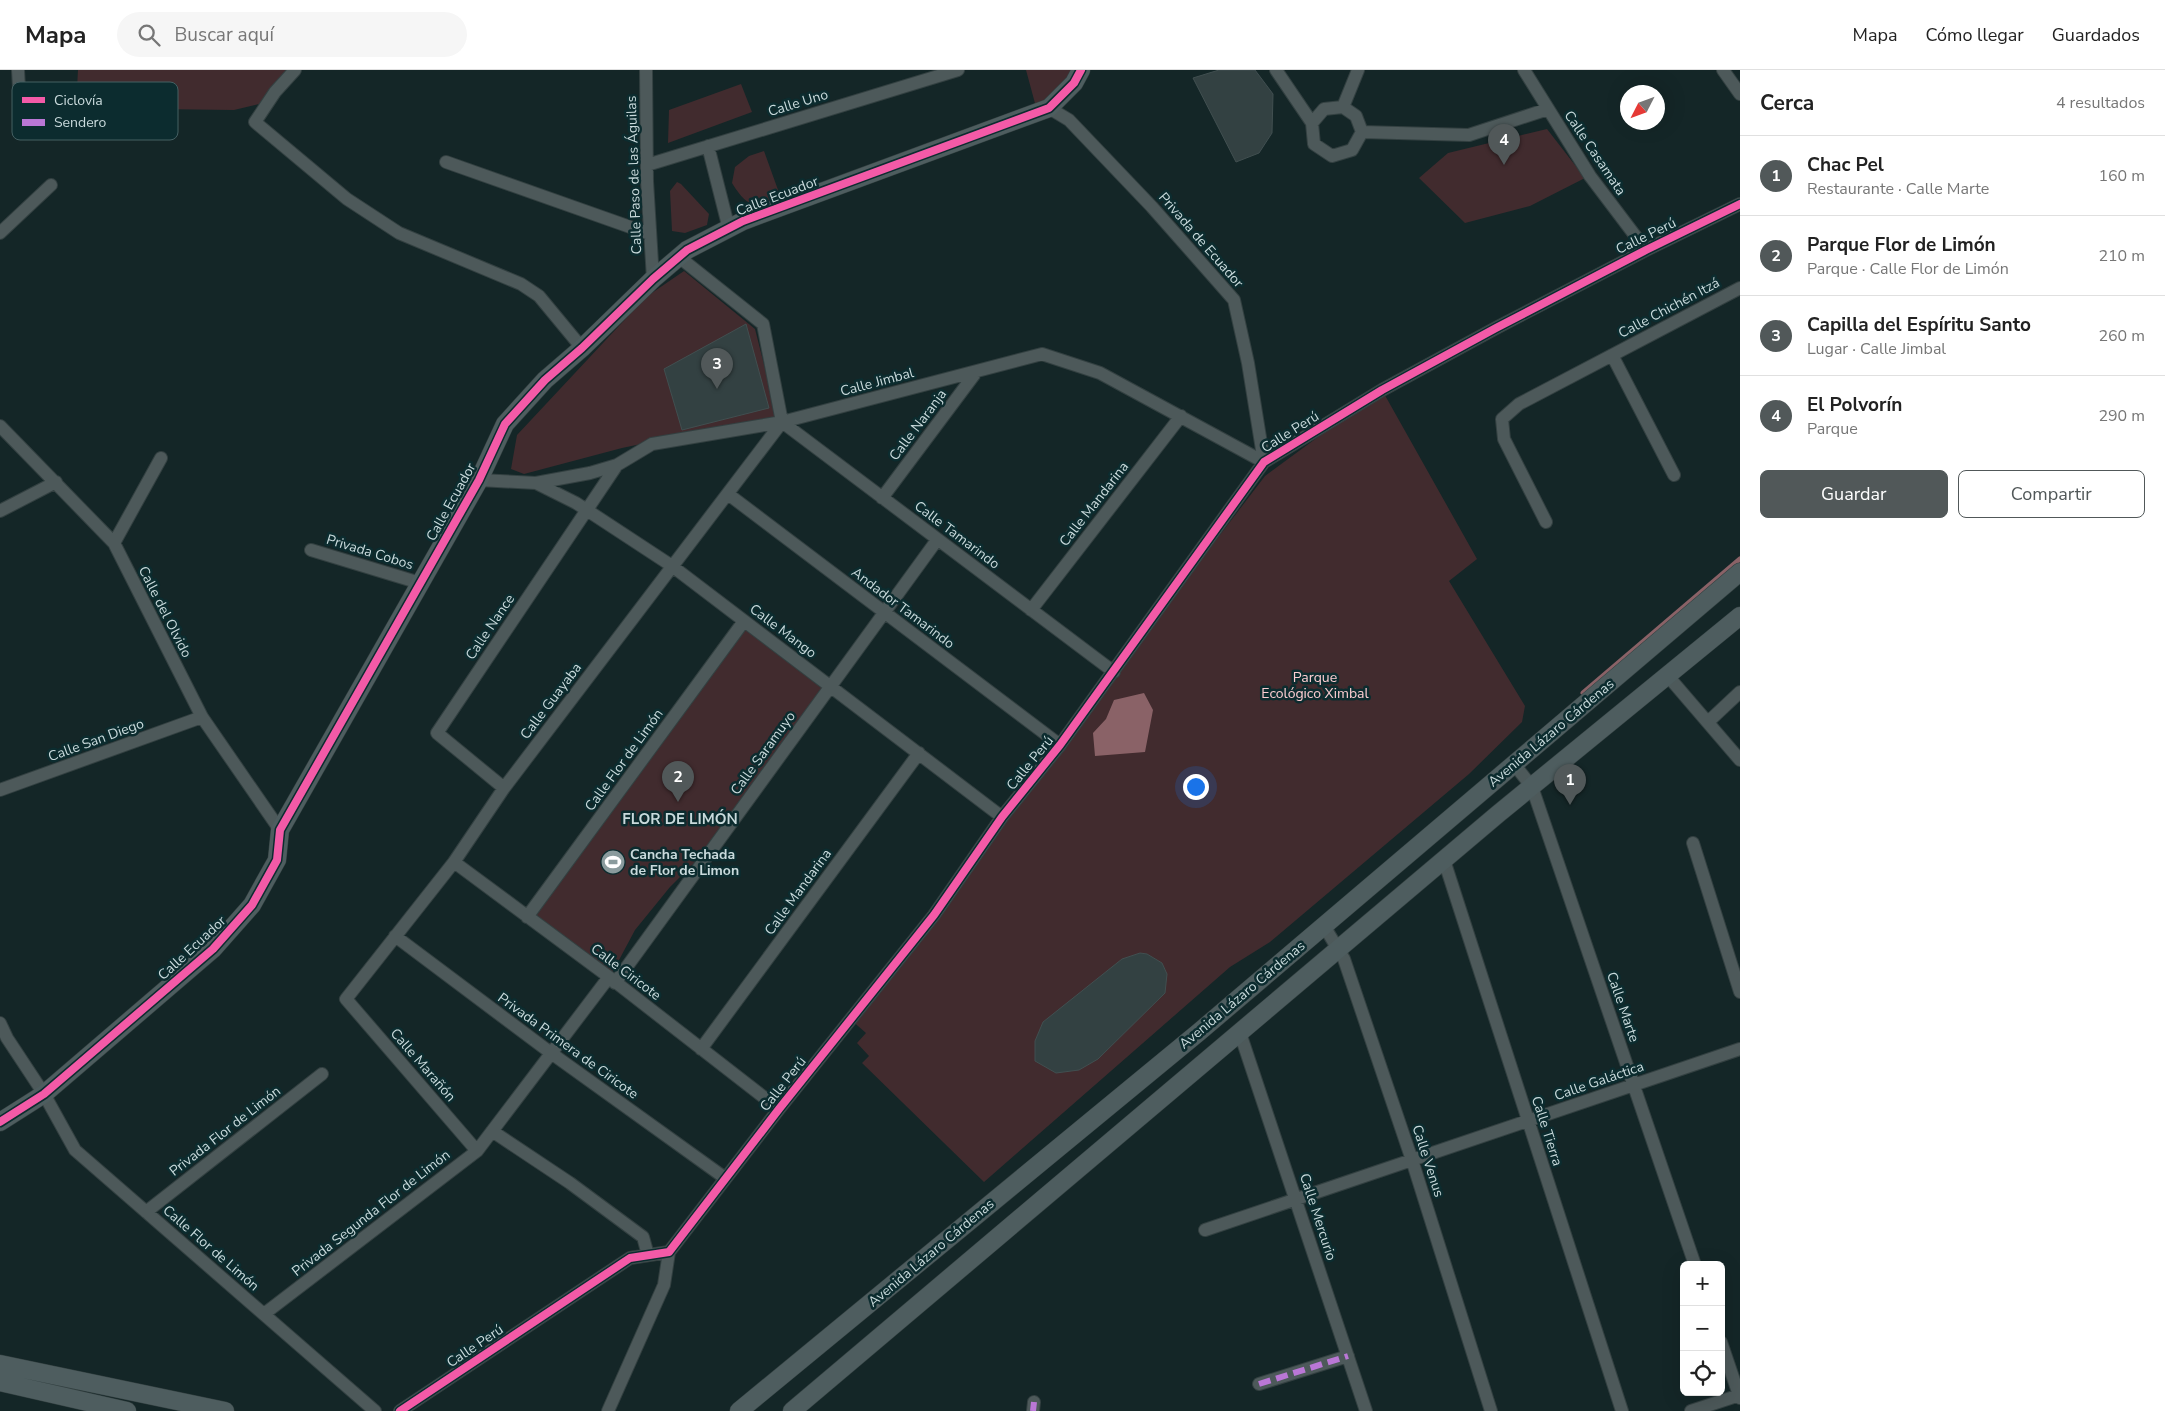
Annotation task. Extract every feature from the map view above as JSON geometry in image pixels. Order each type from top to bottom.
[{"type":"main road","name":"Calle Ecuador","points":[[0,1122],[44,1094],[213,949],[252,905],[277,860],[280,830],[479,480],[505,424],[546,380],[653,279],[687,250],[752,218],[1049,108],[1074,82],[1081,70]]},
{"type":"main road","name":"Avenida Lázaro Cárdenas","points":[[739,1411],[1199,1032],[1740,572]]},
{"type":"main road","name":"Avenida Lázaro Cárdenas","points":[[792,1411],[1444,860],[1740,616]]},
{"type":"main road","points":[[1199,1032],[1217,1052]]},
{"type":"main road","points":[[0,1364],[225,1411]]},
{"type":"main road","points":[[0,1382],[127,1411]]},
{"type":"street","points":[[295,70],[275,92],[255,122],[347,199],[399,233],[521,284],[539,296],[582,348]]},
{"type":"street","name":"Calle Paso de las Águilas","points":[[646,70],[647,165],[653,279]]},
{"type":"street","name":"Calle Uno","points":[[647,165],[944,72],[958,70]]},
{"type":"street","points":[[1276,70],[1312,123],[1314,144],[1332,156],[1352,150],[1362,132],[1356,116],[1343,107],[1324,109],[1312,123]]},
{"type":"street","points":[[1343,107],[1358,70]]},
{"type":"street","name":"Calle Casamata","points":[[1524,70],[1590,176],[1646,250]]},
{"type":"street","points":[[1723,70],[1740,94]]},
{"type":"street","name":"Privada de Ecuador","points":[[1049,108],[1069,120],[1152,207],[1234,300],[1248,363],[1264,462]]},
{"type":"street","points":[[1362,132],[1469,135],[1548,109]]},
{"type":"street","points":[[708,146],[730,229]]},
{"type":"street","points":[[446,162],[650,234]]},
{"type":"street","points":[[0,233],[50,185]]},
{"type":"street","name":"Calle Perú","points":[[608,1411],[664,1285],[669,1252],[779,1109],[934,915],[1002,817],[1060,745],[1114,672],[1264,462],[1391,386],[1646,250],[1740,204]]},
{"type":"street","points":[[679,257],[763,324],[782,422]]},
{"type":"street","name":"Calle Chichén Itzá","points":[[1546,522],[1504,439],[1502,419],[1518,404],[1738,293]]},
{"type":"street","name":"Calle Jimbal","points":[[479,480],[536,482],[590,473],[617,465],[652,444],[782,422],[1042,354],[1100,373],[1264,462]]},
{"type":"street","name":"Calle Chichén Itzá","points":[[1612,355],[1674,475]]},
{"type":"street","name":"Calle Naranja","points":[[882,498],[977,371]]},
{"type":"street","name":"Calle Mandarina","points":[[1032,610],[1181,416]]},
{"type":"street","name":"Calle Guayaba","points":[[346,999],[454,862],[504,788],[782,422]]},
{"type":"street","name":"Calle Tamarindo","points":[[782,422],[1114,672]]},
{"type":"street","name":"Calle del Olvido","points":[[0,426],[114,543],[202,718],[280,830]]},
{"type":"street","points":[[114,543],[161,458]]},
{"type":"street","name":"Calle Nance","points":[[504,788],[437,733],[617,465]]},
{"type":"street","points":[[0,510],[56,482]]},
{"type":"street","name":"Calle Mango","points":[[536,482],[587,510],[672,566],[1002,817]]},
{"type":"street","name":"Andador Tamarindo","points":[[728,494],[1060,745]]},
{"type":"street","name":"Calle Saramuyo","points":[[551,1053],[612,980],[937,540]]},
{"type":"street","name":"Privada Cobos","points":[[311,550],[420,582]]},
{"type":"street","name":"Calle Flor de Limón","points":[[527,917],[744,621]]},
{"type":"street","points":[[1667,675],[1740,760]]},
{"type":"street","points":[[1708,722],[1740,692]]},
{"type":"street","name":"Calle San Diego","points":[[0,790],[202,718]]},
{"type":"street","name":"Calle Mandarina","points":[[701,1049],[919,753]]},
{"type":"street","name":"Calle Marte","points":[[1514,764],[1532,787],[1694,1261]]},
{"type":"street","points":[[1693,843],[1740,992]]},
{"type":"street","name":"Calle Tierra","points":[[1444,860],[1622,1411]]},
{"type":"street","name":"Calle Ciricote","points":[[454,862],[612,980],[779,1109]]},
{"type":"street","name":"Calle Venus","points":[[1324,926],[1344,959],[1412,1160],[1492,1411]]},
{"type":"street","name":"Privada Primera de Ciricote","points":[[395,936],[551,1053],[725,1178]]},
{"type":"street","name":"Calle Marañón","points":[[346,999],[477,1151]]},
{"type":"street","name":"Calle Flor de Limón","points":[[0,1023],[7,1038],[44,1094],[75,1150],[375,1411]]},
{"type":"street","name":"Calle Mercurio","points":[[1240,1033],[1297,1199],[1366,1411]]},
{"type":"street","name":"Calle Galáctica","points":[[1205,1230],[1740,1049]]},
{"type":"street","name":"Privada Segunda Flor de Limón","points":[[264,1314],[477,1151],[551,1053]]},
{"type":"street","name":"Privada Flor de Limón","points":[[146,1212],[322,1074]]},
{"type":"street","points":[[492,1131],[570,1183],[642,1238],[648,1255]]},
{"type":"street","name":"Calle Perú","points":[[400,1411],[630,1258],[669,1252]]},
{"type":"street","points":[[1690,1411],[1740,1396],[1724,1351]]},
{"type":"street","points":[[1259,1384],[1348,1356]]},
{"type":"green space","points":[[78,70],[286,70],[266,98],[259,104],[234,110],[178,109],[178,82],[77,82]]},
{"type":"green space","points":[[1026,70],[1076,70],[1069,83],[1036,107]]},
{"type":"green space","points":[[741,84],[752,112],[668,143],[669,110]]},
{"type":"green space","points":[[1547,129],[1585,178],[1530,206],[1465,223],[1419,178],[1448,153]]},
{"type":"green space","points":[[764,151],[782,201],[752,204],[743,197],[732,183],[735,167],[749,156]]},
{"type":"green space","points":[[677,182],[709,214],[707,225],[685,233],[672,231],[670,191]]},
{"type":"green space","points":[[684,271],[755,329],[778,420],[679,436],[622,448],[524,474],[511,469],[517,435],[646,297]]},
{"type":"green space","name":"Parque Ecológico Ximbal","points":[[1382,390],[1477,559],[1449,581],[1525,706],[1522,722],[1469,774],[1270,942],[1230,967],[984,1182],[862,1063],[869,1056],[857,1043],[866,1033],[850,1019],[1265,476]]},
{"type":"green space","points":[[745,623],[826,686],[716,841],[670,887],[635,930],[611,975],[531,917]]},
{"type":"shaded area","points":[[1144,693],[1153,710],[1145,752],[1095,756],[1093,733],[1106,719],[1114,700]]},
{"type":"building","points":[[1219,70],[1255,70],[1273,94],[1272,133],[1259,153],[1236,162],[1193,78]]},
{"type":"building","points":[[746,324],[769,408],[682,430],[664,369]]},
{"type":"building","points":[[1140,953],[1147,954],[1162,963],[1167,974],[1165,993],[1098,1059],[1079,1070],[1056,1073],[1035,1061],[1035,1041],[1043,1022],[1122,959]]},
{"type":"waterway","points":[[1583,693],[1740,559]]},
{"type":"marked path","points":[[1259,1384],[1348,1356]]},
{"type":"marked path","points":[[1033,1411],[1034,1402]]},
{"type":"cycle path","points":[[0,1122],[44,1094],[213,949],[252,905],[277,860],[280,830],[479,480],[505,424],[545,380],[582,348],[653,279],[687,250],[743,221],[1049,108],[1074,83],[1081,70]]},
{"type":"cycle path","points":[[400,1411],[630,1258],[669,1252],[779,1109],[934,915],[1002,817],[1060,745],[1264,462],[1382,390],[1496,328],[1646,250],[1740,204]]},
{"type":"place","name":"El Polvorín","points":[[1504,165]]},
{"type":"place","name":"Capilla del Espíritu Santo","points":[[717,389]]},
{"type":"place","name":"Parque Flor de Limón","points":[[678,802]]},
{"type":"place","name":"Chac Pel","points":[[1570,805]]},
{"type":"place","name":"Cancha Techada de Flor de Limon","points":[[613,862]]},
{"type":"district","name":"FLOR DE LIMÓN","points":[[680,819]]}]
